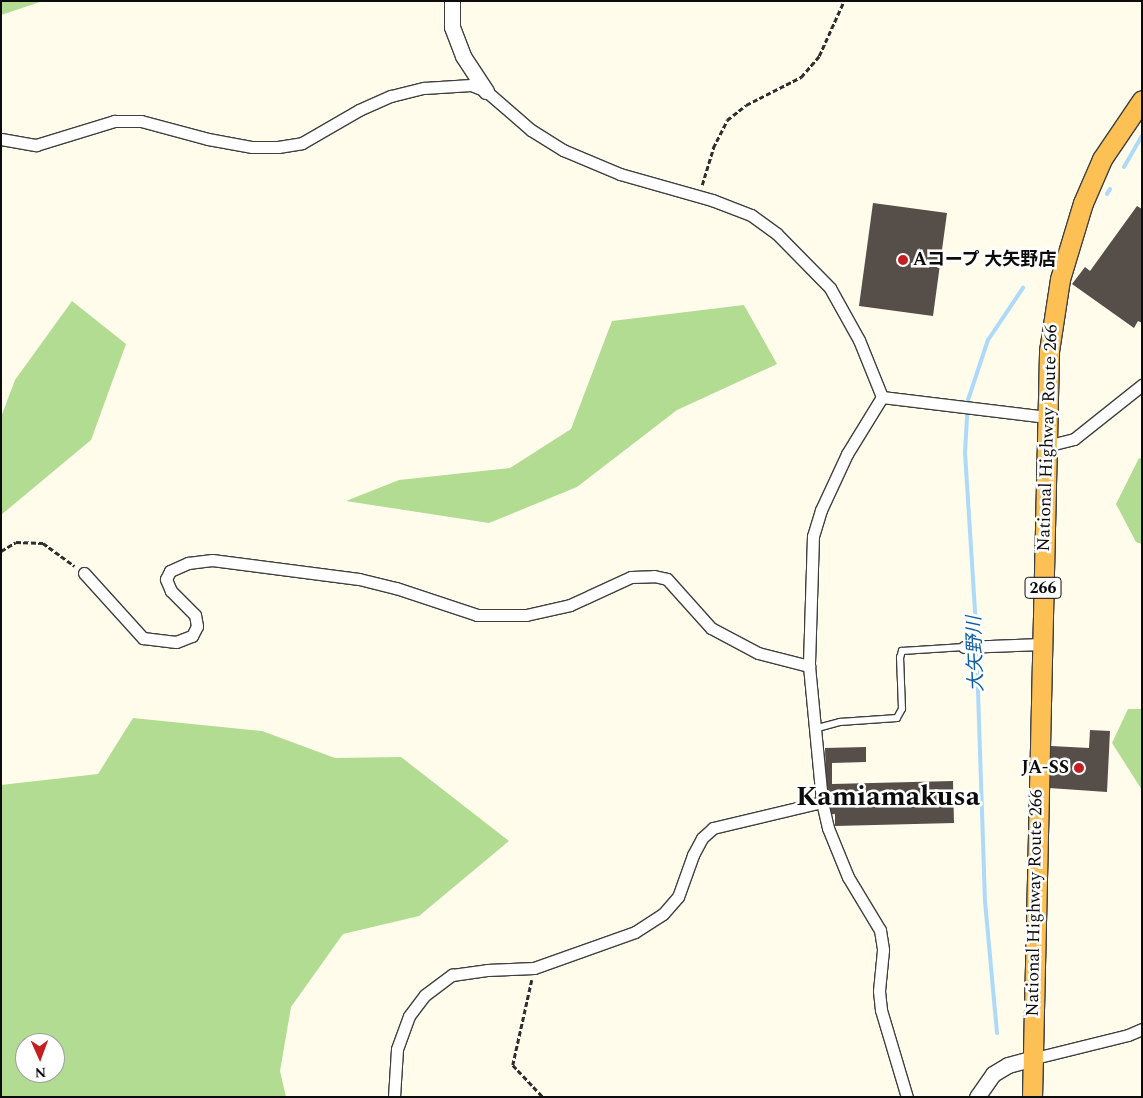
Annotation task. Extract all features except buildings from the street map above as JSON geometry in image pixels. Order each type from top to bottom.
[{"type":"highway","name":"National Highway Route 266","points":[[1032,1097],[1031,1059],[1046,446],[1053,312],[1068,246],[1102,159],[1142,100]]},
{"type":"street","points":[[452,1],[452,27],[463,56],[486,91],[531,130],[563,150],[620,174],[699,196],[751,216],[800,255],[830,288],[860,340],[882,397]]},
{"type":"street","points":[[1,139],[36,145],[114,120],[141,121],[208,139],[252,147],[278,147],[302,143],[359,110],[391,96],[424,88],[471,85],[486,91]]},
{"type":"street","points":[[1046,446],[1074,439],[1142,385]]},
{"type":"street","points":[[882,397],[1047,417]]},
{"type":"street","points":[[882,397],[847,454],[821,510],[813,536],[809,666],[822,802],[840,861],[880,930],[883,950],[879,991],[881,1010],[907,1097]]},
{"type":"street","points":[[84,573],[142,638],[176,642],[192,636],[197,626],[195,615],[171,591],[166,578],[170,571],[188,562],[212,560],[359,579],[396,588],[477,615],[526,615],[570,605],[631,577],[654,576],[667,580],[711,628],[758,653],[809,666]]},
{"type":"street","points":[[964,647],[1041,644]]},
{"type":"street","points":[[394,1097],[397,1049],[409,1016],[426,995],[452,975],[487,970],[534,968],[636,932],[663,914],[678,897],[702,838],[713,828],[822,802]]},
{"type":"street","points":[[977,1097],[993,1074],[1008,1065],[1128,1035],[1142,1029]]},
{"type":"lane","points":[[814,729],[840,722],[897,718],[902,709],[900,658],[902,651],[964,647]]},
{"type":"path","points":[[699,196],[713,148],[727,120],[746,105],[801,77],[818,56],[844,1]]},
{"type":"path","points":[[1,551],[16,542],[43,543],[84,573]]},
{"type":"path","points":[[534,968],[513,1064],[543,1097]]},
{"type":"green space","points":[[1,1],[43,1],[1,15]]},
{"type":"green space","points":[[72,301],[126,344],[91,440],[1,515],[1,417],[15,380]]},
{"type":"green space","points":[[744,305],[777,364],[677,410],[577,487],[489,523],[346,501],[399,480],[510,468],[571,429],[612,321]]},
{"type":"green space","points":[[1139,458],[1142,459],[1142,544],[1136,542],[1116,504]]},
{"type":"green space","points":[[1128,709],[1142,709],[1142,790],[1112,743]]},
{"type":"green space","points":[[133,718],[262,731],[335,758],[401,757],[509,841],[419,916],[343,934],[291,1007],[280,1071],[286,1097],[1,1097],[1,785],[98,774]]},
{"type":"waterway","name":"大矢野川","points":[[1124,167],[1142,136]]},
{"type":"waterway","name":"大矢野川","points":[[1107,194],[1110,189]]},
{"type":"waterway","name":"大矢野川","points":[[997,1033],[985,902],[976,627],[965,453],[968,400],[988,340],[1023,288]]},
{"type":"place","name":"Aコープ 大矢野店","points":[[903,260]]},
{"type":"place","name":"JA-SS","points":[[1079,768]]},
{"type":"district","name":"Kamiamakusa","points":[[888,797]]}]
